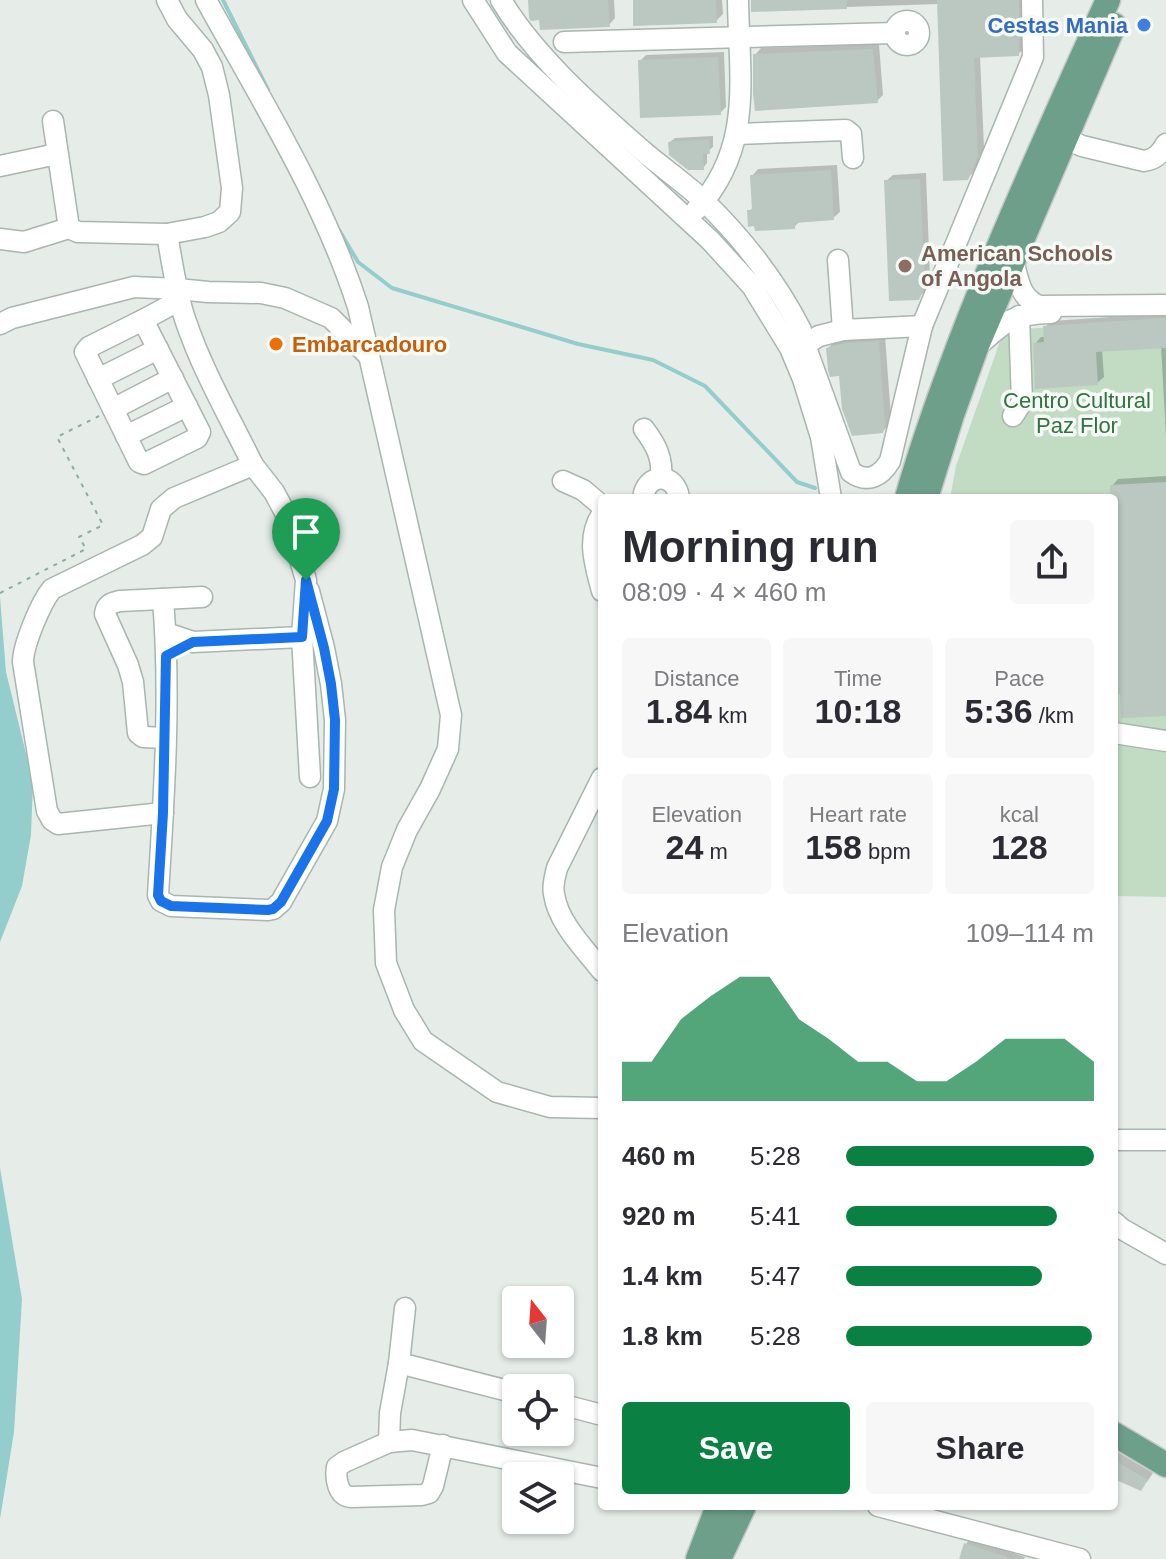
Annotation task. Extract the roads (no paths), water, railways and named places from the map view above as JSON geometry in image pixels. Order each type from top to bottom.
[{"type":"main road","points":[[912,494],[947,378],[981,289],[1108,0]]},
{"type":"main road","points":[[912,494],[952,415],[976,348],[1125,0]]},
{"type":"main road","points":[[1118,1436],[1166,1465]]},
{"type":"main road","points":[[703,1557],[717,1510]]},
{"type":"main road","points":[[703,1557],[741,1510]]},
{"type":"street","points":[[0,239],[24,242],[69,228],[78,232],[167,234],[205,227],[230,212],[232,188],[212,67],[167,0]]},
{"type":"street","points":[[206,0],[291,152],[344,264],[358,307],[451,715],[448,749],[392,867],[384,910],[386,963],[404,1010],[423,1041],[497,1092],[550,1107],[598,1108]]},
{"type":"street","points":[[473,0],[507,53],[688,219],[752,286],[796,342],[851,472],[858,477],[873,478],[890,461],[922,326],[1033,57],[1032,0]]},
{"type":"street","points":[[501,0],[514,23],[554,68],[643,151],[704,202],[752,255],[783,299],[821,437],[830,494]]},
{"type":"street","points":[[688,219],[718,182],[729,161],[737,134],[741,113],[738,0]]},
{"type":"street","points":[[564,42],[895,33]]},
{"type":"street","points":[[53,121],[69,228]]},
{"type":"street","points":[[737,134],[846,130],[851,134],[853,158]]},
{"type":"street","points":[[1066,139],[1144,161],[1159,155],[1166,144]]},
{"type":"street","points":[[0,166],[57,154]]},
{"type":"street","points":[[163,599],[166,633],[165,738],[158,895],[164,904],[171,906],[273,909],[281,902],[327,821],[334,789],[335,720],[331,684],[287,516],[274,492],[253,465],[193,341],[179,294],[167,234]]},
{"type":"street","points":[[838,260],[843,330]]},
{"type":"street","points":[[1013,261],[1023,294],[1029,302],[1039,306],[1166,305]]},
{"type":"street","points":[[0,324],[12,318],[134,287],[179,294],[261,293],[285,298],[331,318],[368,355]]},
{"type":"street","points":[[143,320],[199,428],[199,435],[148,463],[139,462],[86,356],[87,349],[143,320],[179,294]]},
{"type":"street","points":[[976,348],[998,327],[1019,316],[1053,313],[1070,307]]},
{"type":"street","points":[[1013,416],[1022,402],[1019,316]]},
{"type":"street","points":[[796,342],[843,330],[922,326]]},
{"type":"street","points":[[98,379],[158,349]]},
{"type":"street","points":[[113,409],[173,378]]},
{"type":"street","points":[[126,436],[217,392]]},
{"type":"street","points":[[644,429],[653,441],[662,467],[658,479],[644,490],[644,494]]},
{"type":"street","points":[[163,813],[58,824],[52,820],[47,811],[23,652],[44,600],[52,589],[142,545],[152,537],[161,509],[174,498],[253,465]]},
{"type":"street","points":[[631,494],[658,479],[667,479],[674,484],[679,494]]},
{"type":"street","points":[[563,481],[583,490],[598,503]]},
{"type":"street","points":[[598,520],[592,547],[598,558]]},
{"type":"street","points":[[306,580],[302,637],[310,777]]},
{"type":"street","points":[[165,738],[143,737],[138,733],[133,682],[105,614],[106,608],[110,603],[120,601],[202,597]]},
{"type":"street","points":[[166,633],[193,642],[302,637]]},
{"type":"street","points":[[128,665],[166,656],[193,642]]},
{"type":"street","points":[[1118,734],[1166,741]]},
{"type":"street","points":[[598,786],[553,882],[554,896],[567,924],[598,966]]},
{"type":"street","points":[[1118,1140],[1166,1140]]},
{"type":"street","points":[[1118,1226],[1166,1254]]},
{"type":"street","points":[[389,1442],[390,1413],[405,1308]]},
{"type":"street","points":[[399,1363],[502,1389]]},
{"type":"street","points":[[574,1408],[598,1414]]},
{"type":"street","points":[[443,1445],[429,1493],[345,1497],[341,1493],[335,1475],[337,1467],[389,1442],[412,1440],[443,1445],[598,1477]]},
{"type":"street","points":[[912,1510],[954,1515],[1080,1559]]},
{"type":"water","points":[[0,597],[6,672],[33,782],[31,835],[22,886],[0,942]]},
{"type":"water","points":[[0,1168],[22,1299],[14,1432],[0,1519]]},
{"type":"waterway","points":[[223,0],[268,90]]},
{"type":"waterway","points":[[339,230],[358,262],[392,288],[578,344],[653,360],[705,386],[797,482],[815,488]]},
{"type":"place","name":"Cestas Mania","points":[[1144,25]]},
{"type":"place","name":"American Schools of Angola","points":[[905,266]]},
{"type":"place","name":"Embarcadouro","points":[[276,344]]},
{"type":"park label","name":"Centro Cultural Paz Flor","points":[[1077,412]]}]
